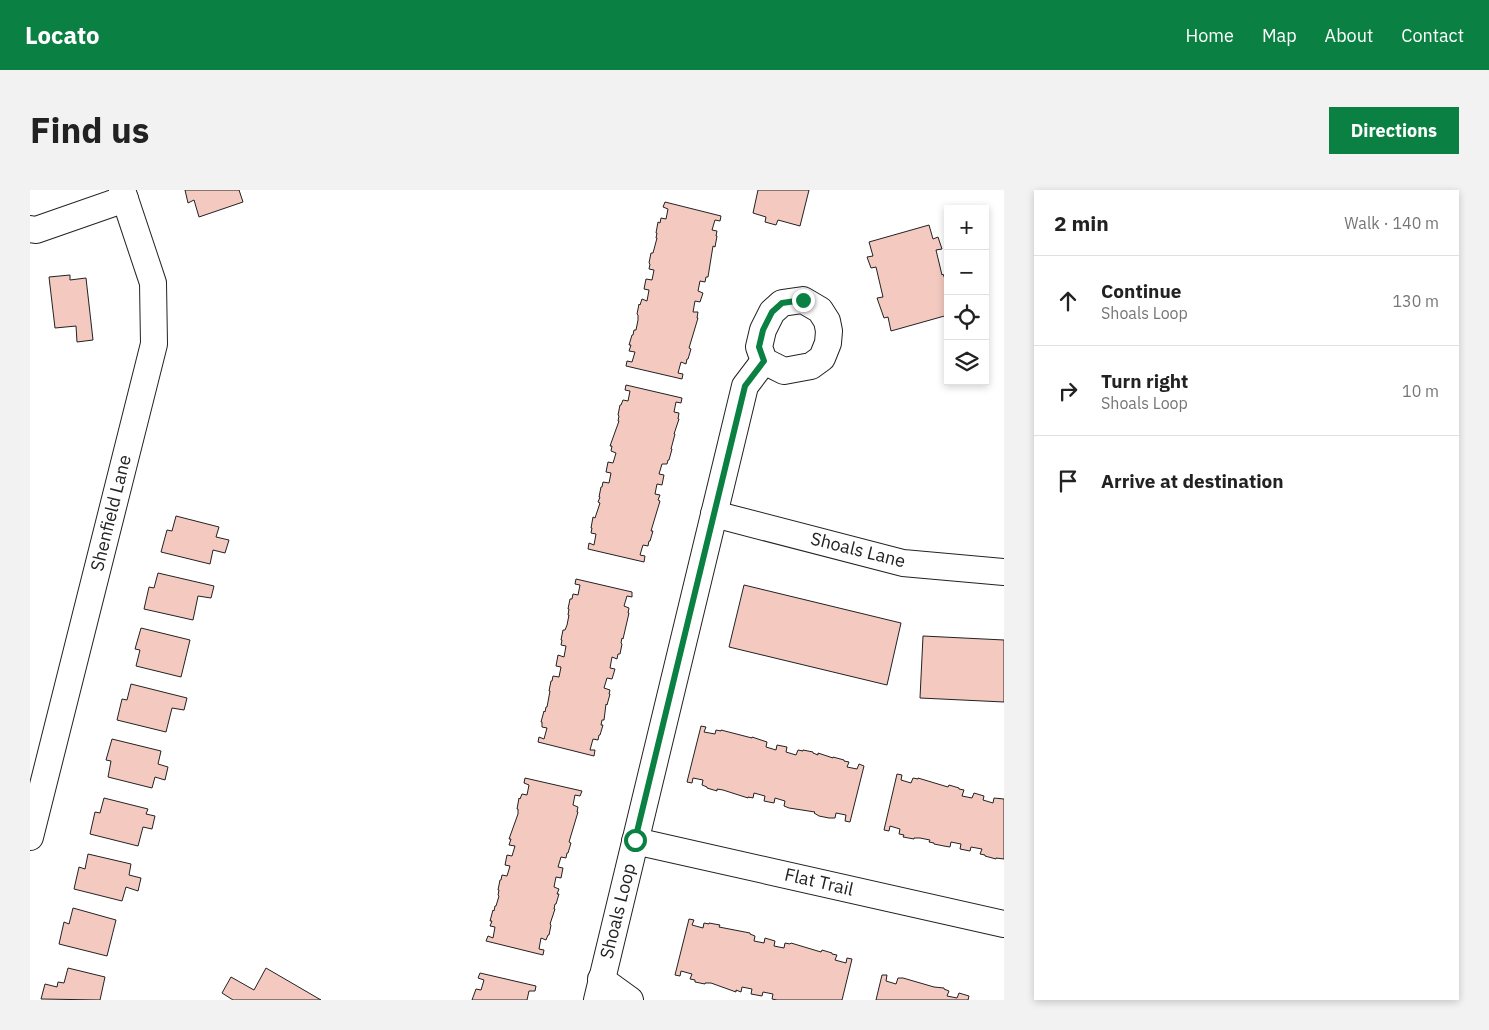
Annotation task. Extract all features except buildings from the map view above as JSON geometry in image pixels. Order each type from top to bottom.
[{"type":"street","points":[[30,229],[36,230],[124,194]]},
{"type":"street","name":"Shenfield Lane","points":[[30,837],[154,344],[153,283],[124,194]]},
{"type":"street","name":"Shoals Loop","points":[[599,990],[745,386],[764,361]]},
{"type":"street","name":"Shoals Lane","points":[[714,514],[903,563],[1004,572]]},
{"type":"street","name":"Flat Trail","points":[[635,840],[1004,924]]},
{"type":"street","points":[[599,990],[630,1000]]},
{"type":"route","points":[[635,840],[745,386],[764,361],[759,347],[763,330],[772,312],[782,303],[803,300]]}]
